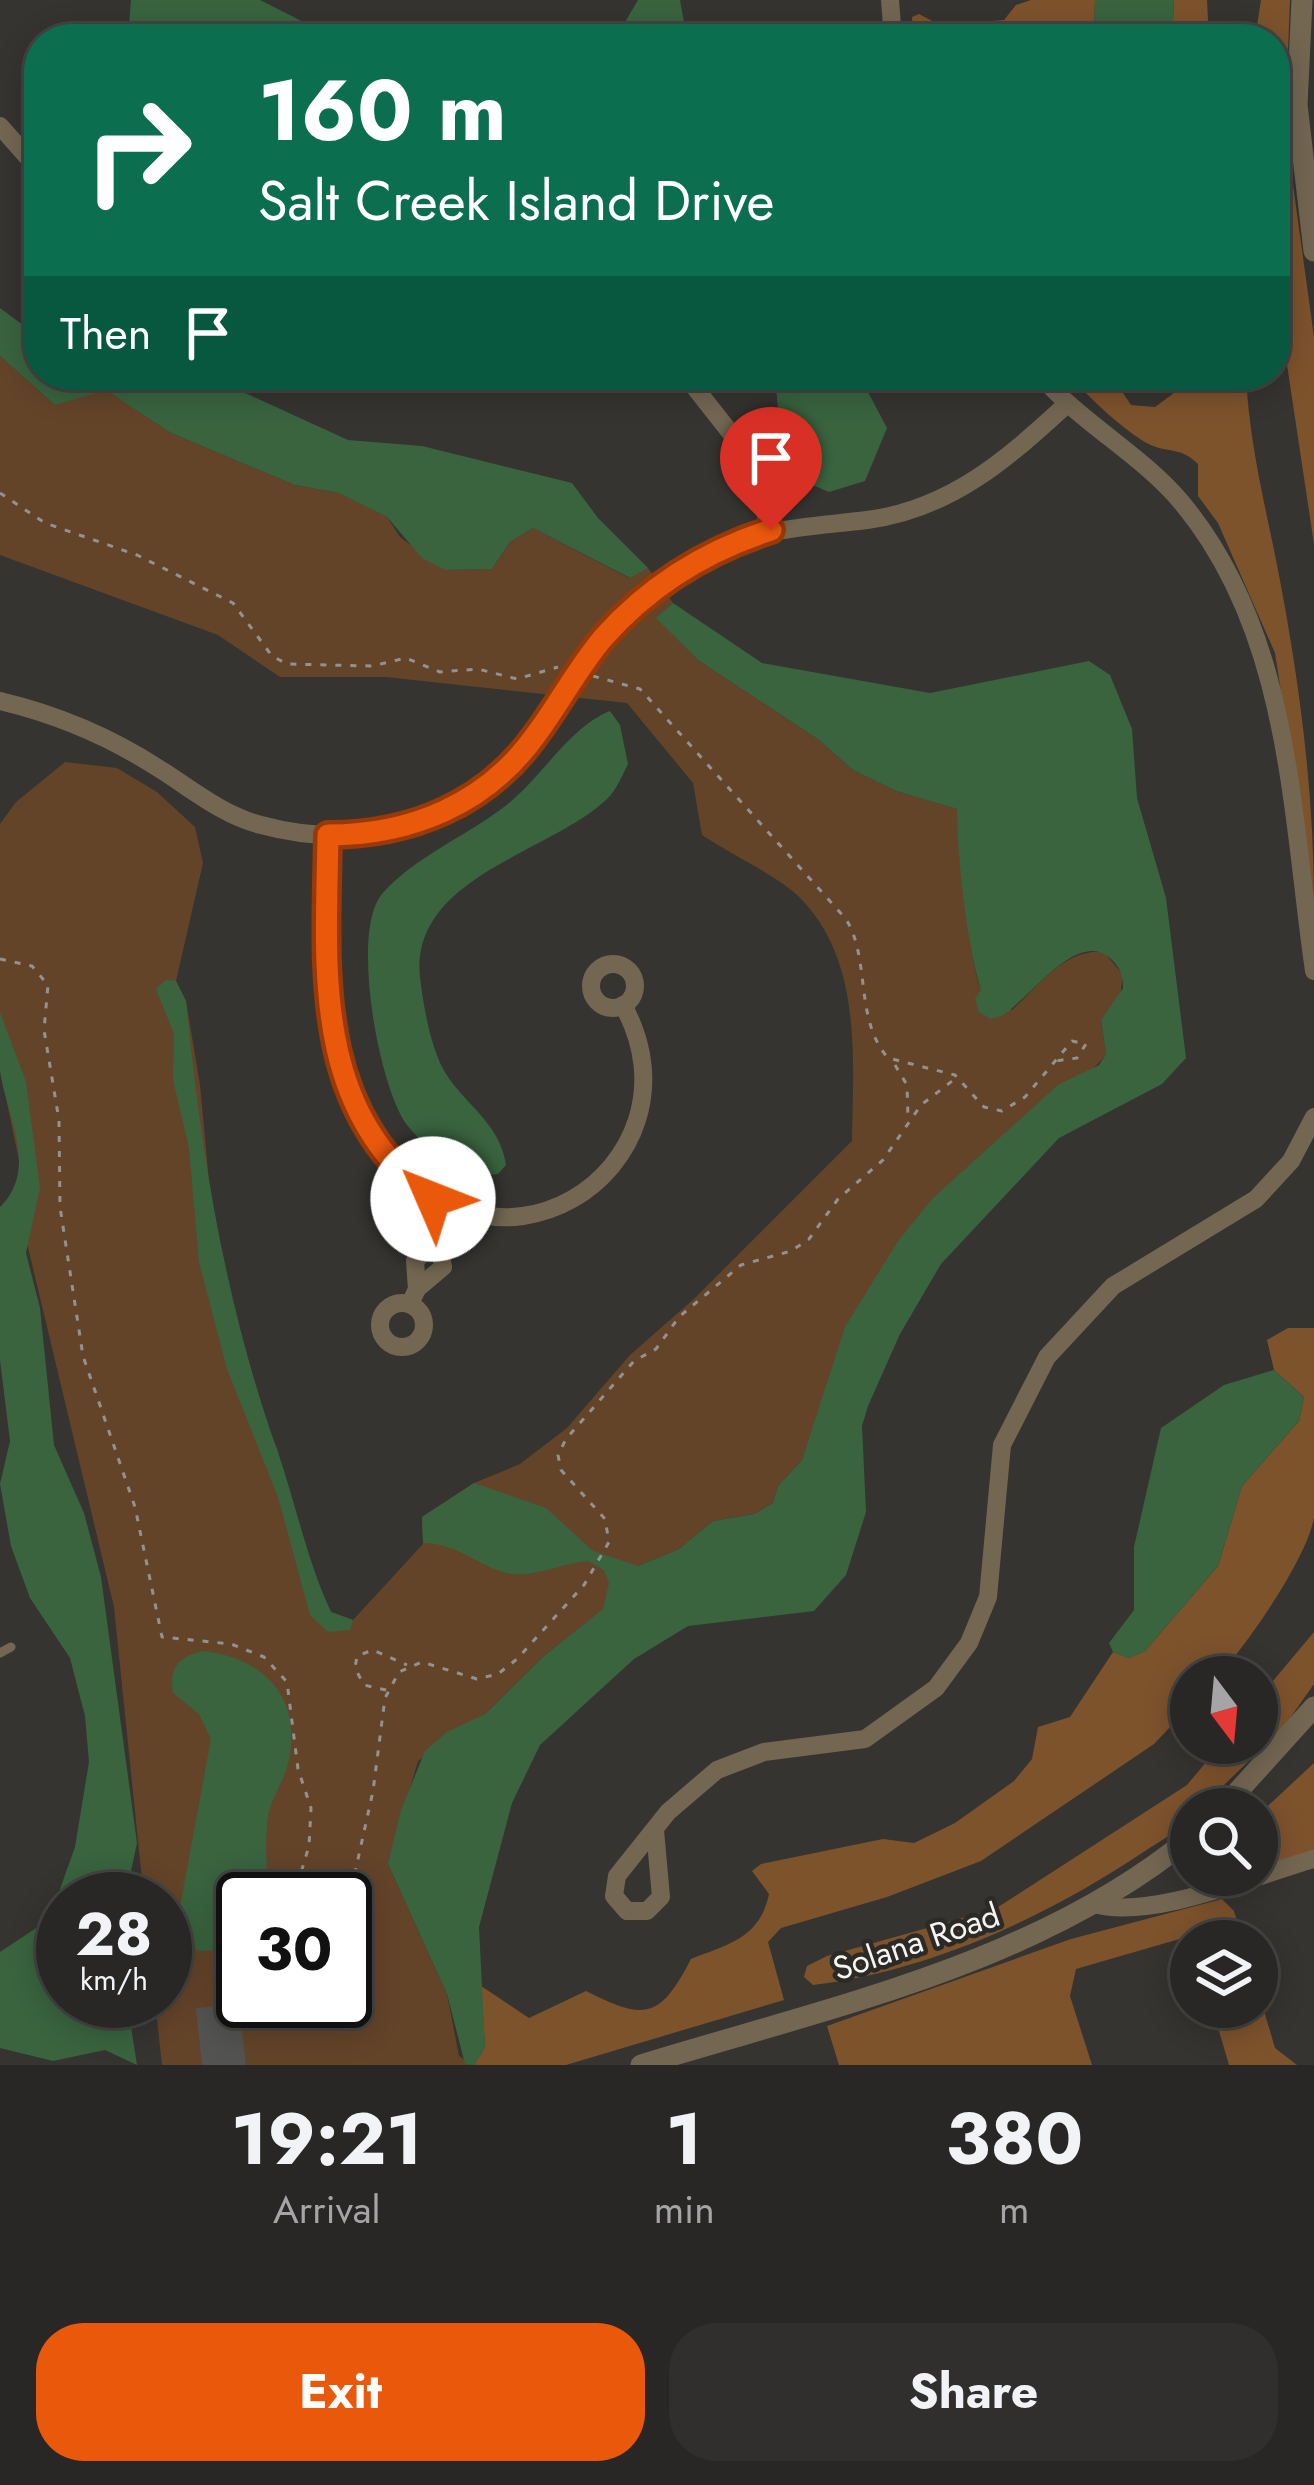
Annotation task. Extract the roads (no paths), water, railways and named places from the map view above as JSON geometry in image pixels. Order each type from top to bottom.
[{"type":"street","points":[[1302,0],[1297,105],[1314,251]]},
{"type":"street","points":[[0,126],[24,153]]},
{"type":"street","points":[[701,390],[744,450],[771,530]]},
{"type":"street","points":[[1054,390],[1180,501],[1245,602],[1276,713],[1314,971]]},
{"type":"street","points":[[0,701],[123,747],[238,817],[328,835],[386,832],[476,795],[521,754],[579,668],[658,586],[711,553],[771,530],[866,520],[940,500],[982,478],[1067,404]]},
{"type":"street","points":[[328,835],[326,1000],[342,1072],[398,1168],[449,1208],[497,1219],[538,1214],[575,1197],[610,1167],[634,1129],[643,1082],[635,1030],[623,1004]]},
{"type":"street","points":[[655,1830],[692,1788],[717,1770],[764,1752],[865,1739],[936,1688],[969,1643],[988,1597],[1002,1445],[1047,1357],[1113,1286],[1256,1199],[1291,1161],[1314,1117]]},
{"type":"street","points":[[414,1297],[415,1261],[438,1237],[449,1208]]},
{"type":"street","points":[[1241,1788],[1314,1707]]},
{"type":"street","name":"Solana Road","points":[[641,2065],[675,2060],[983,1957],[1094,1904],[1170,1852]]},
{"type":"street","points":[[1094,1904],[1111,1908],[1160,1903],[1314,1859]]},
{"type":"lane","points":[[0,1653],[11,1647]]}]
